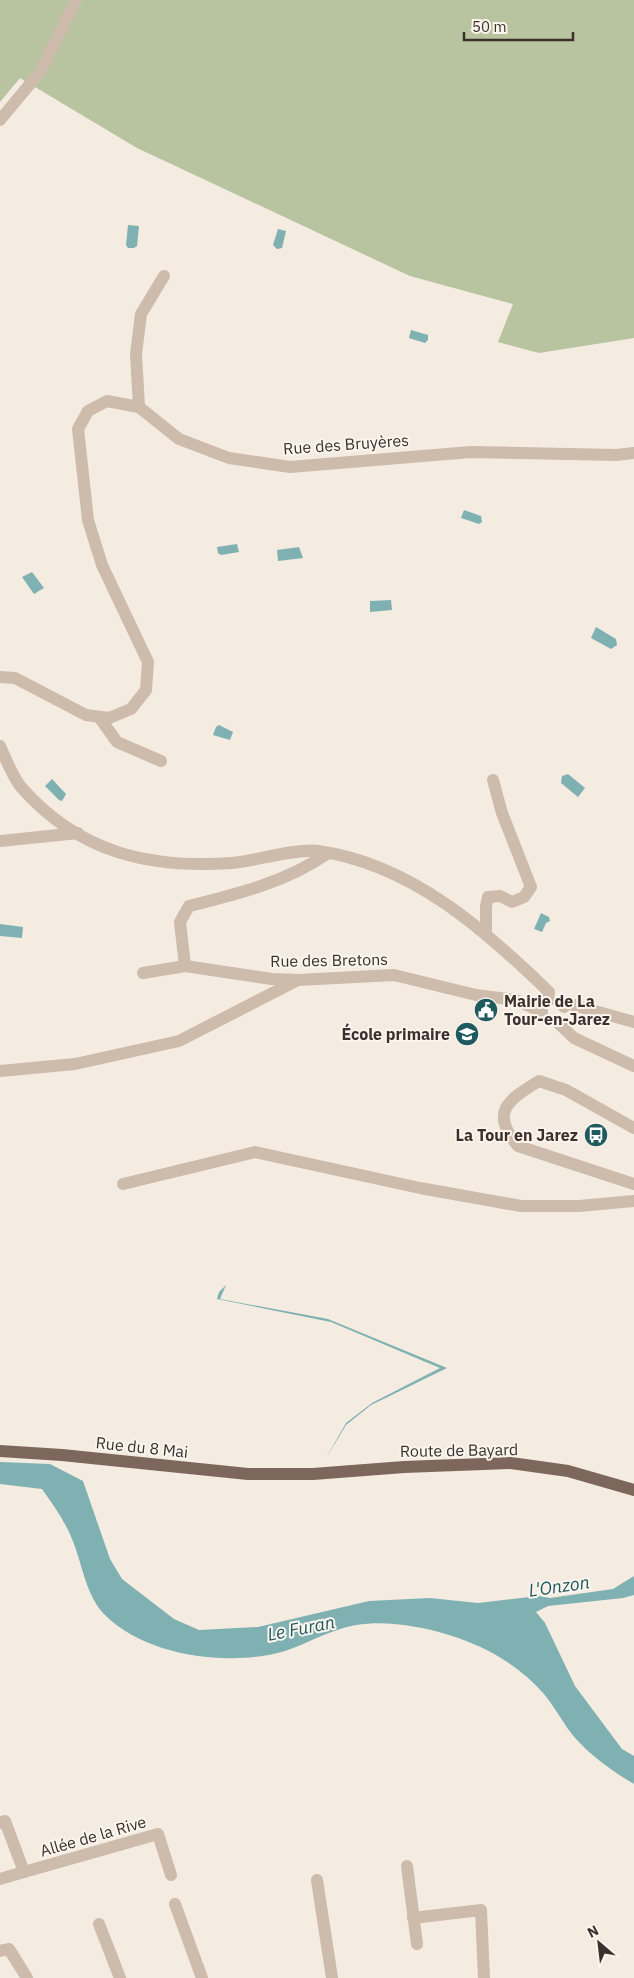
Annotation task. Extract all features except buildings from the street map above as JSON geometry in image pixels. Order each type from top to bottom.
[{"type":"main road","name":"Rue du 8 Mai","points":[[0,1452],[62,1455],[248,1474],[281,1474]]},
{"type":"main road","name":"Route de Bayard","points":[[281,1474],[511,1463],[568,1471],[634,1490]]},
{"type":"street","points":[[0,120],[40,72],[76,0]]},
{"type":"street","points":[[139,407],[136,354],[141,314],[164,276]]},
{"type":"street","name":"Rue des Bruyères","points":[[0,676],[16,678],[86,715],[109,718],[131,709],[146,690],[148,662],[102,565],[88,520],[78,429],[88,411],[107,401],[139,407],[178,439],[229,458],[290,467],[471,452],[616,455],[634,453]]},
{"type":"street","points":[[100,717],[116,742],[161,761]]},
{"type":"street","points":[[0,746],[19,785],[49,814],[94,844],[126,856],[161,862],[232,862],[316,850],[359,860],[431,892],[486,933],[549,992],[545,1007],[545,1018],[550,1022],[557,1022],[564,1016],[566,1003],[579,1005],[634,1022]]},
{"type":"street","points":[[486,933],[488,897],[500,896],[512,902],[524,897],[531,887],[502,813],[493,780]]},
{"type":"street","points":[[0,841],[78,833]]},
{"type":"street","points":[[185,966],[180,922],[189,906],[246,892],[308,867],[328,853]]},
{"type":"street","name":"Rue des Bretons","points":[[143,973],[185,966],[272,979],[298,980],[394,975],[476,994],[516,1000],[545,1007]]},
{"type":"street","points":[[0,1071],[75,1064],[179,1041],[298,980]]},
{"type":"street","points":[[545,1007],[554,1000],[564,1007]]},
{"type":"street","points":[[557,1022],[574,1038],[634,1066]]},
{"type":"street","points":[[634,1128],[566,1090],[539,1081],[512,1098],[503,1116],[506,1132],[518,1146],[634,1184]]},
{"type":"street","points":[[124,1184],[255,1152],[420,1188],[521,1206],[579,1206],[634,1201]]},
{"type":"street","name":"Allée de la Rive","points":[[0,1822],[5,1821],[24,1872]]},
{"type":"street","name":"Allée de la Rive","points":[[0,1879],[158,1834],[171,1875]]},
{"type":"street","points":[[407,1866],[417,1944]]},
{"type":"street","points":[[317,1880],[332,1978]]},
{"type":"street","points":[[175,1904],[202,1978]]},
{"type":"street","points":[[413,1918],[481,1910],[484,1978]]},
{"type":"street","points":[[99,1924],[120,1978]]},
{"type":"street","points":[[0,1951],[10,1949],[27,1978]]},
{"type":"green space","points":[[0,0],[634,0],[634,338],[539,353],[498,342],[513,304],[410,276],[137,148],[20,78],[0,102]]},
{"type":"water","points":[[128,225],[139,226],[137,246],[134,248],[128,248],[126,245]]},
{"type":"water","points":[[278,229],[286,231],[282,248],[277,249],[273,245]]},
{"type":"water","points":[[411,330],[428,335],[428,340],[425,343],[409,338]]},
{"type":"water","points":[[464,510],[481,516],[482,522],[479,524],[461,518]]},
{"type":"water","points":[[237,544],[239,552],[221,555],[218,553],[217,547]]},
{"type":"water","points":[[299,547],[303,558],[278,561],[277,550]]},
{"type":"water","points":[[32,572],[44,588],[34,594],[22,577]]},
{"type":"water","points":[[391,600],[392,610],[370,612],[370,601]]},
{"type":"water","points":[[596,627],[616,639],[617,645],[611,649],[591,638]]},
{"type":"water","points":[[219,725],[233,732],[230,740],[213,735],[216,727]]},
{"type":"water","points":[[568,774],[585,788],[578,797],[561,783],[562,776]]},
{"type":"water","points":[[52,779],[66,794],[62,801],[45,786]]},
{"type":"water","points":[[541,913],[549,917],[550,921],[546,923],[542,932],[534,929]]},
{"type":"water","points":[[0,924],[23,927],[22,938],[0,936]]},
{"type":"water","points":[[226,1285],[220,1299],[328,1319],[447,1368],[371,1405],[346,1425],[325,1460],[346,1423],[372,1403],[440,1368],[331,1322],[217,1299],[219,1292]]},
{"type":"water","name":"Le Furan","points":[[0,1462],[50,1464],[83,1481],[110,1559],[122,1579],[174,1619],[199,1630],[258,1627],[369,1601],[430,1598],[478,1603],[539,1596],[550,1598],[613,1589],[634,1576],[634,1595],[623,1598],[548,1606],[536,1612],[545,1623],[575,1686],[622,1749],[634,1756],[634,1784],[607,1766],[582,1745],[568,1729],[544,1694],[524,1674],[488,1651],[449,1635],[403,1625],[379,1623],[356,1625],[285,1651],[264,1656],[240,1658],[191,1655],[144,1641],[124,1630],[106,1616],[94,1601],[68,1529],[42,1489],[0,1484]]},
{"type":"place","name":"Mairie de La Tour-en-Jarez","points":[[486,1010]]},
{"type":"place","name":"École primaire","points":[[467,1034]]},
{"type":"place","name":"La Tour en Jarez","points":[[596,1135]]},
{"type":"water label","name":"L'Onzon","points":[[559,1586]]}]
